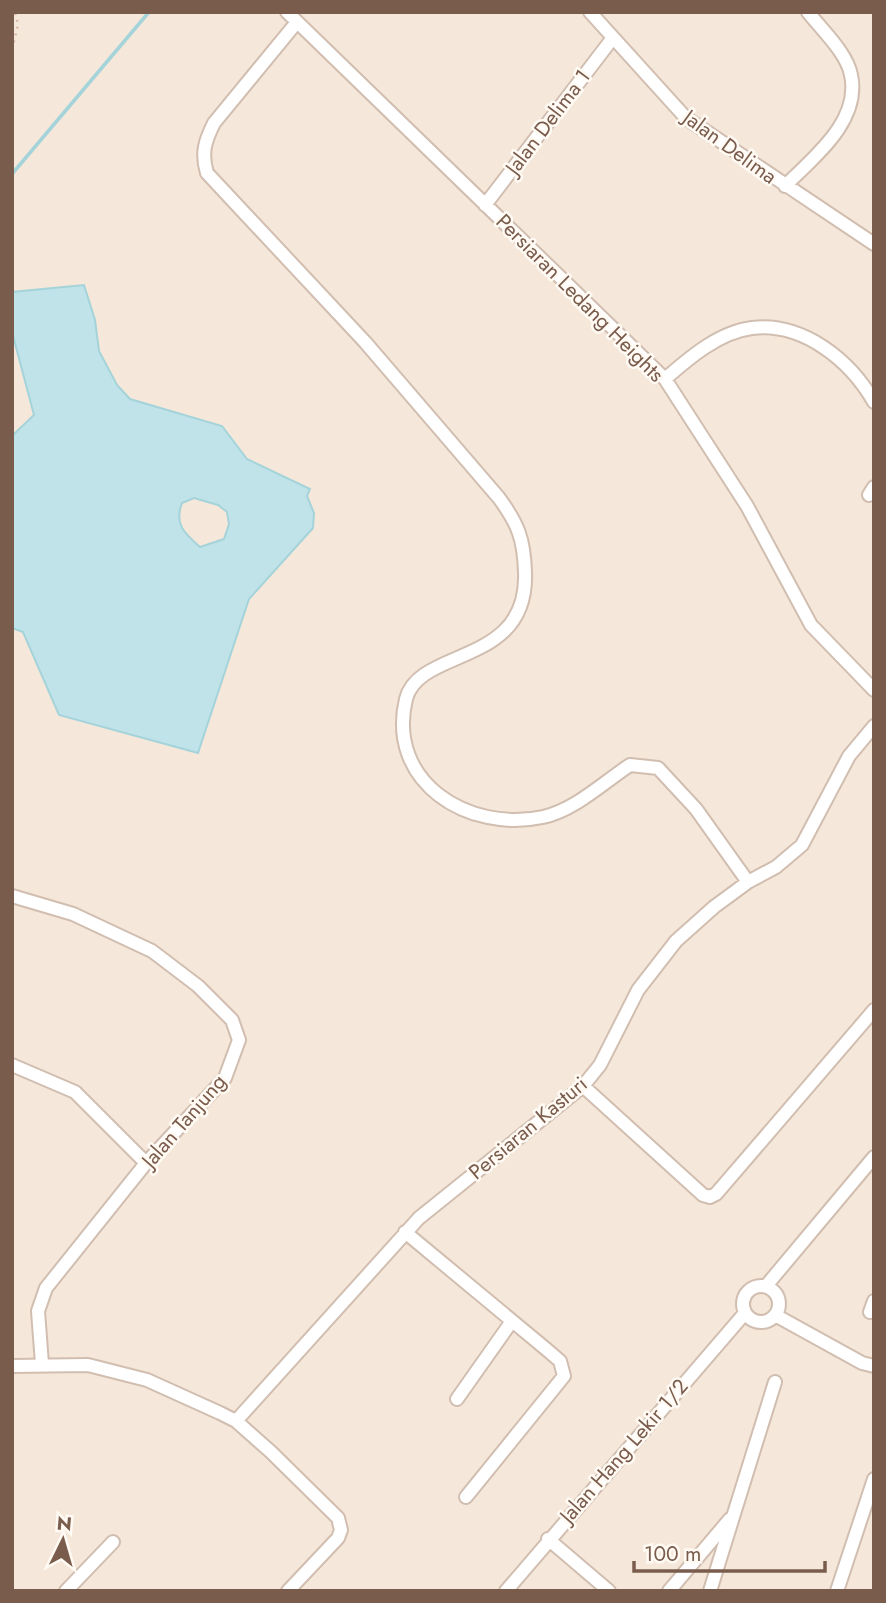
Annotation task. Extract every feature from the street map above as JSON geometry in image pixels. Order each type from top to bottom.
[{"type":"street","name":"Persiaran Ledang Heights","points":[[287,12],[664,379],[747,506],[811,625],[874,690]]},
{"type":"street","name":"Jalan Delima","points":[[590,12],[687,118],[785,186],[833,137],[850,109],[851,74],[845,60],[808,12]]},
{"type":"street","points":[[297,22],[214,123],[205,141],[202,159],[207,173],[365,342],[499,498],[517,523],[525,554],[526,583],[519,610],[506,631],[488,644],[437,668],[415,684],[407,694],[402,739],[410,759],[423,782],[446,801],[470,812],[514,819],[546,816],[566,808],[630,765],[658,768],[696,809],[748,882]]},
{"type":"street","name":"Jalan Delima 1","points":[[485,205],[612,39]]},
{"type":"street","points":[[785,186],[874,244]]},
{"type":"street","points":[[664,379],[687,359],[722,337],[751,328],[779,329],[806,337],[831,352],[861,379],[874,402]]},
{"type":"street","name":"Persiaran Kasturi","points":[[236,1421],[405,1232],[583,1086],[600,1065],[638,990],[676,941],[748,882],[776,867],[802,845],[849,756],[874,726]]},
{"type":"street","name":"Jalan Tanjung","points":[[12,896],[73,914],[152,951],[198,986],[232,1020],[239,1040],[225,1078],[146,1163],[46,1288],[38,1311],[43,1364]]},
{"type":"street","points":[[583,1086],[703,1195],[713,1196],[874,1010]]},
{"type":"street","points":[[12,1065],[75,1092],[146,1163]]},
{"type":"street","points":[[775,1315],[759,1322],[745,1313],[743,1301],[748,1290],[766,1286],[874,1157]]},
{"type":"street","points":[[405,1232],[560,1362],[564,1376],[466,1497]]},
{"type":"street","points":[[766,1286],[779,1298],[775,1315]]},
{"type":"street","name":"Jalan Hang Lekir 1/2","points":[[506,1591],[745,1313]]},
{"type":"street","points":[[775,1315],[862,1363],[874,1366]]},
{"type":"street","points":[[457,1399],[512,1321]]},
{"type":"street","points":[[12,1366],[88,1365],[147,1380],[236,1421],[338,1518],[341,1530],[338,1538],[288,1591]]},
{"type":"street","points":[[710,1591],[775,1382]]},
{"type":"street","points":[[837,1591],[874,1479]]},
{"type":"street","points":[[669,1591],[736,1513]]},
{"type":"street","points":[[548,1539],[609,1591]]},
{"type":"street","points":[[66,1591],[113,1542]]},
{"type":"path","points":[[12,48],[18,25],[15,12]]},
{"type":"shaded area","points":[[12,12],[874,12],[874,1591],[12,1591]]},
{"type":"water","points":[[84,285],[95,320],[99,351],[117,385],[130,399],[222,426],[247,459],[310,489],[307,496],[314,513],[313,528],[249,599],[198,753],[59,715],[23,632],[12,628],[12,436],[34,415],[12,332],[12,292]],"holes":[[[194,498],[218,505],[227,512],[229,524],[224,539],[200,547],[182,528],[179,517],[182,503]]]},
{"type":"waterway","points":[[12,174],[149,12]]}]
